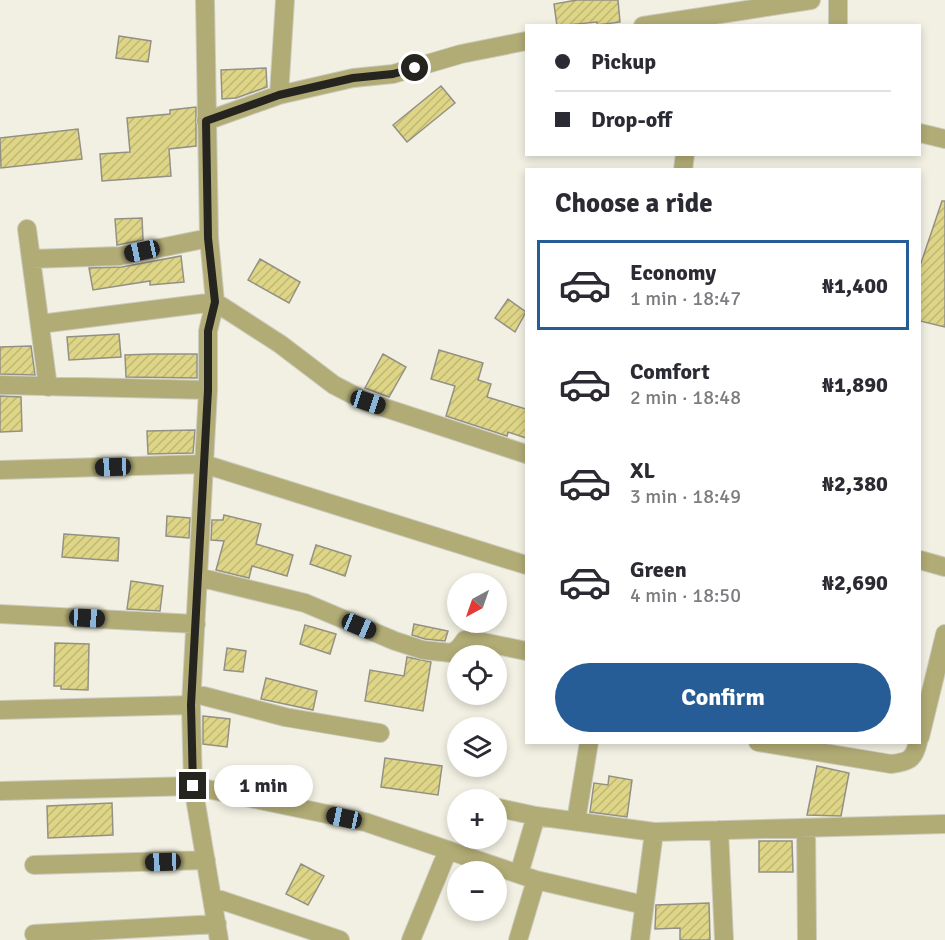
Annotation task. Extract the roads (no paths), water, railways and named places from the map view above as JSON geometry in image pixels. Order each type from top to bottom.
[{"type":"street","points":[[34,934],[218,932],[193,786],[192,699],[208,390],[208,331],[215,302],[208,238],[205,0]]},
{"type":"street","points":[[279,95],[285,0]]},
{"type":"street","points":[[666,24],[690,22],[811,0]]},
{"type":"street","points":[[838,0],[838,24]]},
{"type":"street","points":[[206,121],[279,95],[353,78],[393,74],[460,54],[525,41]]},
{"type":"street","points":[[921,133],[945,139]]},
{"type":"street","points":[[27,229],[48,387]]},
{"type":"street","points":[[31,259],[120,256],[208,238]]},
{"type":"street","points":[[40,324],[215,302],[280,344],[334,385],[368,402],[525,454]]},
{"type":"street","points":[[0,385],[208,390]]},
{"type":"street","points":[[0,470],[204,464],[525,565]]},
{"type":"street","points":[[921,560],[945,567]]},
{"type":"street","points":[[198,577],[305,603],[395,641],[423,650],[452,653],[465,640],[473,640],[525,651]]},
{"type":"street","points":[[0,614],[196,624]]},
{"type":"street","points":[[921,732],[945,634]]},
{"type":"street","points":[[0,710],[192,699],[380,734]]},
{"type":"street","points":[[576,821],[589,744]]},
{"type":"street","points":[[770,744],[891,764],[906,762],[915,753],[917,744]]},
{"type":"street","points":[[0,791],[193,786],[365,822],[527,877],[644,905]]},
{"type":"street","points":[[507,810],[536,816],[654,832],[945,824]]},
{"type":"street","points":[[518,940],[536,816]]},
{"type":"street","points":[[806,828],[807,940]]},
{"type":"street","points":[[720,830],[724,940]]},
{"type":"street","points":[[640,940],[654,832]]},
{"type":"street","points":[[411,940],[448,850]]},
{"type":"street","points":[[34,865],[206,860]]},
{"type":"street","points":[[212,897],[340,940]]}]
